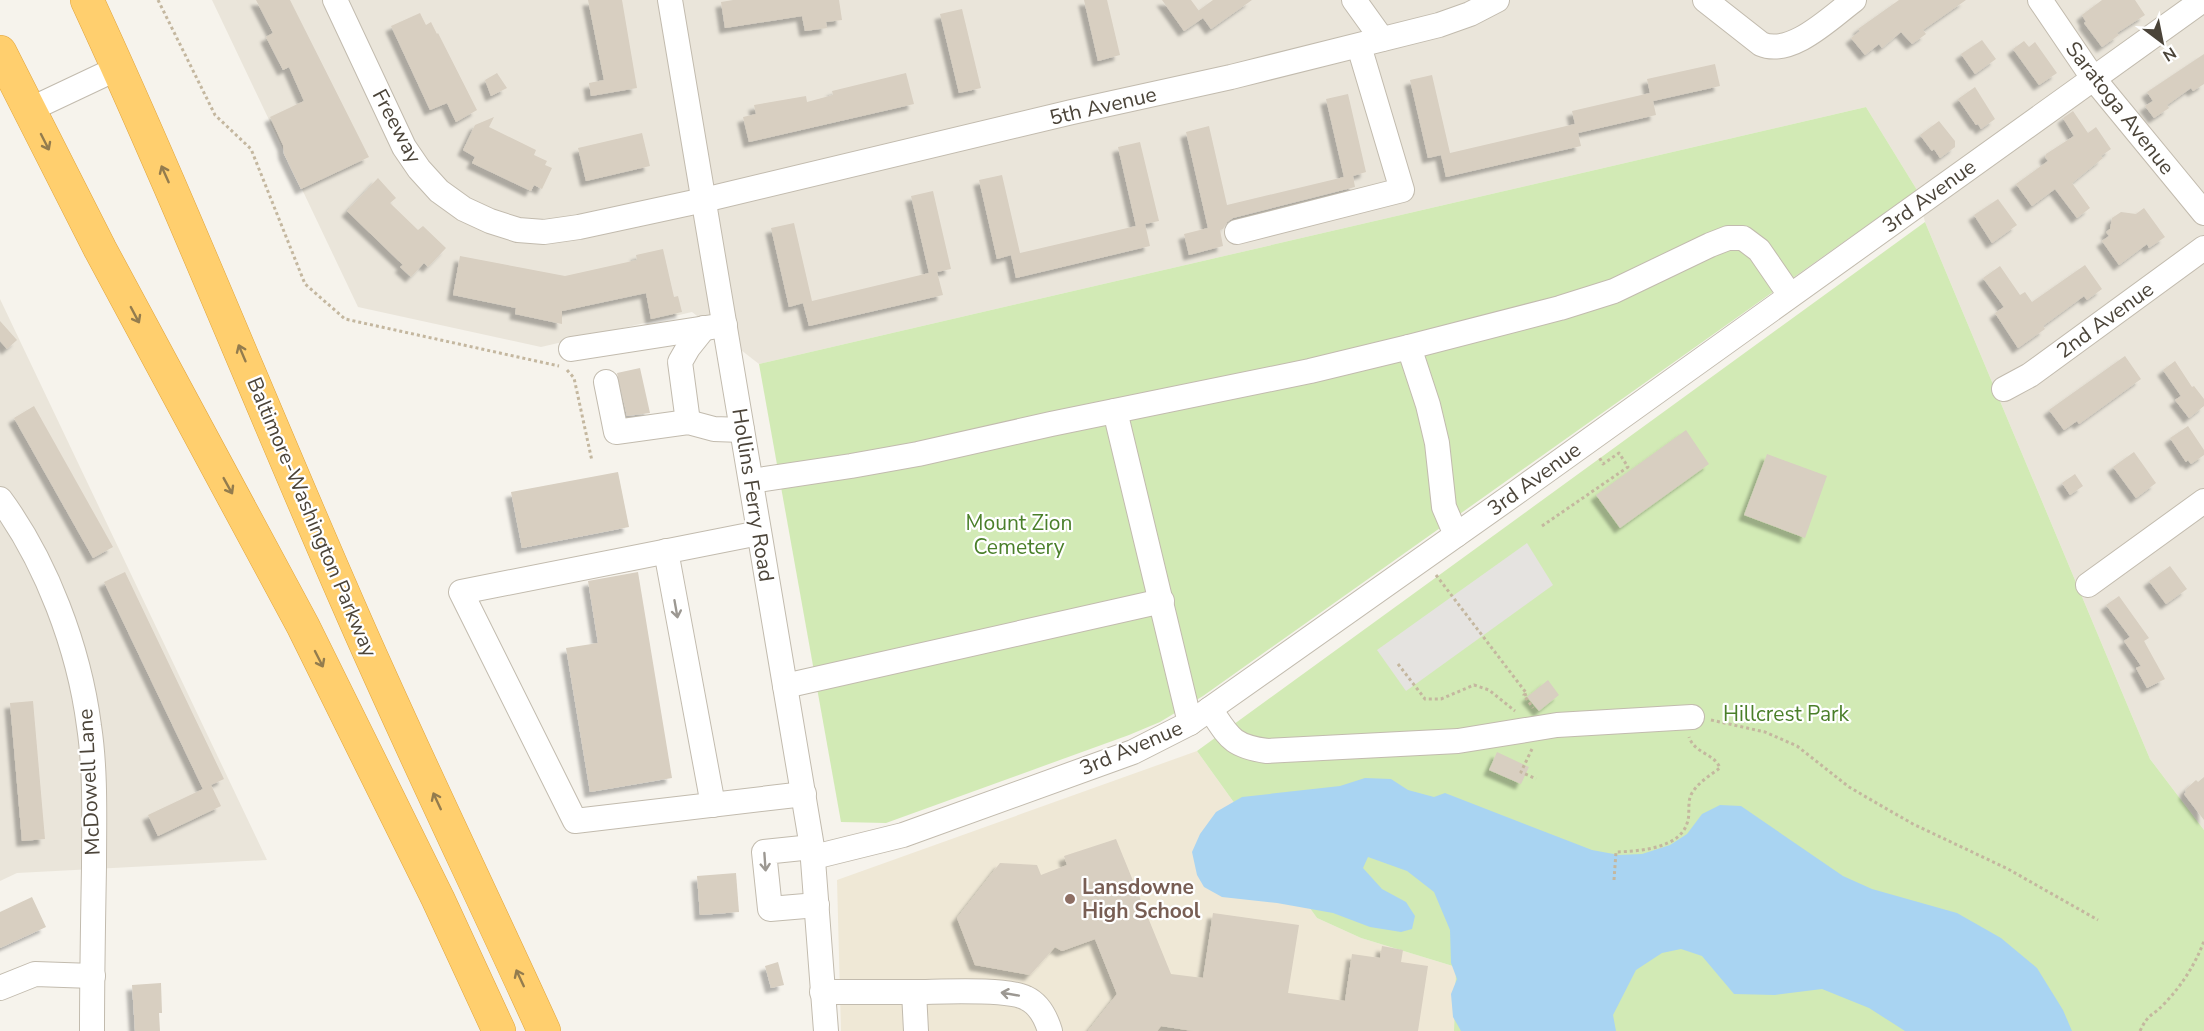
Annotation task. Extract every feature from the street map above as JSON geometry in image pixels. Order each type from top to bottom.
[{"type":"highway","name":"Baltimore-Washington Parkway","points":[[87,0],[221,304],[348,604],[544,1031]]},
{"type":"highway","points":[[0,52],[150,343],[303,626],[438,899],[499,1031]]},
{"type":"street","name":"Freeway","points":[[335,0],[404,147],[418,169],[439,191],[464,209],[518,230],[544,232],[579,227],[704,200]]},
{"type":"street","name":"Hollins Ferry Road","points":[[670,0],[704,200],[714,326],[742,430],[813,852],[826,1031]]},
{"type":"street","points":[[1237,232],[1402,190],[1370,42],[1354,0]]},
{"type":"street","name":"5th Avenue","points":[[704,200],[1439,25],[1470,14],[1497,0]]},
{"type":"street","points":[[1705,0],[1761,44],[1770,48],[1781,47],[1793,42],[1854,0]]},
{"type":"street","name":"Saratoga Avenue","points":[[2040,0],[2093,78],[2204,213]]},
{"type":"street","name":"3rd Avenue","points":[[817,905],[770,909],[764,852],[813,852],[861,847],[936,823],[1133,752],[1190,723],[2203,0]]},
{"type":"street","points":[[29,110],[118,68]]},
{"type":"street","points":[[751,481],[918,454],[1310,371],[1409,347],[1560,309],[1614,291],[1728,238],[1743,238],[1759,250],[1790,295]]},
{"type":"street","name":"2nd Avenue","points":[[2004,389],[2030,375],[2204,248]]},
{"type":"street","points":[[571,349],[714,326]]},
{"type":"street","points":[[688,422],[680,363],[688,348],[714,326]]},
{"type":"street","points":[[1409,347],[1428,405],[1437,443],[1444,507],[1456,535]]},
{"type":"street","points":[[606,382],[616,432],[688,422],[714,429],[742,430]]},
{"type":"street","points":[[1115,411],[1190,723]]},
{"type":"street","name":"McDowell Lane","points":[[0,499],[31,546],[52,592],[81,682],[89,726],[94,798],[92,1031]]},
{"type":"street","points":[[2088,585],[2204,501]]},
{"type":"street","points":[[759,533],[461,592],[575,821],[804,794]]},
{"type":"street","points":[[666,551],[712,805]]},
{"type":"street","points":[[785,686],[1162,601]]},
{"type":"street","points":[[1210,709],[1227,735],[1237,744],[1267,751],[1458,741],[1530,726],[1690,717]]},
{"type":"street","points":[[0,988],[35,974],[93,976]]},
{"type":"street","points":[[822,992],[1005,992],[1025,997],[1037,1007],[1045,1017],[1050,1031]]},
{"type":"street","name":"Hollins Ferry Road","points":[[818,1031],[822,992]]},
{"type":"street","points":[[914,992],[916,1031]]},
{"type":"path","points":[[158,0],[214,115],[251,149],[305,284],[345,319],[499,351],[569,370],[574,378],[592,461]]},
{"type":"path","points":[[1542,526],[1628,467],[1619,453],[1603,464],[1598,456]]},
{"type":"path","points":[[1433,572],[1527,694],[1524,695],[1536,711],[1530,726],[1532,750],[1521,772],[1536,779]]},
{"type":"path","points":[[1398,664],[1425,699],[1441,699],[1474,685],[1489,690],[1530,726]]},
{"type":"path","points":[[1614,880],[1616,852],[1642,850],[1677,838],[1685,829],[1688,821],[1691,794],[1699,784],[1720,768],[1717,762],[1692,746],[1689,737],[1690,717],[1735,724],[1765,732],[1797,746],[1857,791],[1913,824],[2046,889],[2098,920]]},
{"type":"path","points":[[2140,1031],[2146,1017],[2161,1008],[2179,988],[2196,963],[2204,941]]},
{"type":"shaded area","points":[[212,0],[2204,0],[2204,830],[2150,759],[1925,222],[1917,190],[1866,107],[759,364],[692,312],[541,347],[358,307]]},
{"type":"shaded area","points":[[0,299],[267,860],[17,873],[0,881]]},
{"type":"shaded area","points":[[1527,543],[1553,585],[1406,691],[1377,650]]},
{"type":"shaded area","name":"Lansdowne High School","points":[[1197,751],[1317,918],[1361,938],[1456,967],[1454,1031],[841,1031],[837,880]]},
{"type":"green space","name":"Mount Zion Cemetery","points":[[1866,107],[1917,190],[1203,696],[1160,722],[1129,735],[886,823],[841,822],[759,364]]},
{"type":"green space","name":"Hillcrest Park","points":[[1925,222],[2150,759],[2204,830],[2204,1031],[1454,1031],[1456,967],[1361,938],[1317,918],[1197,751]]},
{"type":"water","points":[[1365,778],[1391,779],[1408,790],[1434,797],[1445,793],[1592,850],[1619,855],[1642,854],[1670,845],[1687,834],[1702,814],[1720,805],[1741,806],[1843,876],[1872,889],[1957,913],[2001,938],[2037,968],[2063,1010],[2072,1031],[1905,1031],[1869,1008],[1822,989],[1775,995],[1734,994],[1702,956],[1681,949],[1662,953],[1636,970],[1613,1015],[1616,1031],[1461,1031],[1453,1017],[1451,994],[1457,979],[1451,963],[1450,930],[1434,892],[1407,871],[1368,857],[1363,868],[1382,889],[1406,902],[1415,916],[1412,929],[1401,932],[1370,927],[1333,913],[1277,903],[1222,897],[1204,887],[1197,875],[1192,852],[1200,834],[1216,812],[1242,797],[1340,786]]},
{"type":"building","points":[[256,0],[290,0],[369,157],[301,189],[270,117],[304,101],[289,67],[283,70],[266,37],[273,33]]},
{"type":"building","points":[[588,0],[622,0],[637,88],[591,96],[589,83],[604,80]]},
{"type":"building","points":[[839,0],[842,20],[826,22],[827,28],[805,31],[802,16],[725,28],[721,2]]},
{"type":"building","points":[[1084,0],[1107,0],[1120,55],[1098,61]]},
{"type":"building","points":[[1162,0],[1191,0],[1199,10],[1213,0],[1252,0],[1211,29],[1203,18],[1184,31]]},
{"type":"building","points":[[1899,0],[1966,0],[1923,30],[1926,34],[1912,44],[1901,32],[1882,48],[1879,44],[1865,55],[1851,38],[1860,31],[1858,29]]},
{"type":"building","points":[[2102,0],[2135,0],[2145,15],[2117,33],[2119,35],[2102,47],[2084,23],[2086,22],[2082,15]]},
{"type":"building","points":[[962,9],[981,88],[959,93],[940,14]]},
{"type":"building","points":[[420,13],[426,25],[431,22],[438,33],[477,110],[456,122],[447,103],[430,110],[391,26]]},
{"type":"building","points":[[1982,40],[1996,59],[1975,74],[1961,54]]},
{"type":"building","points":[[2024,41],[2029,47],[2035,42],[2057,73],[2039,85],[2013,49]]},
{"type":"building","points":[[2204,54],[2204,84],[2193,91],[2191,88],[2167,105],[2169,108],[2154,118],[2145,106],[2153,101],[2147,92]]},
{"type":"building","points":[[1715,64],[1720,86],[1653,101],[1656,115],[1578,133],[1581,146],[1446,177],[1441,155],[1428,158],[1410,80],[1432,75],[1450,153],[1575,124],[1572,111],[1650,93],[1647,79]]},
{"type":"building","points":[[497,73],[507,88],[491,96],[485,80]]},
{"type":"building","points":[[906,73],[914,104],[749,142],[743,117],[756,114],[754,105],[806,96],[807,102],[833,95],[832,91]]},
{"type":"building","points":[[1975,87],[1995,119],[1981,129],[1958,99]]},
{"type":"building","points":[[1348,94],[1366,172],[1353,176],[1355,187],[1233,218],[1220,230],[1223,246],[1189,255],[1184,234],[1208,228],[1186,132],[1209,126],[1227,205],[1344,177],[1326,99]]},
{"type":"building","points":[[2073,111],[2088,133],[2096,127],[2111,149],[2072,183],[2090,208],[2077,218],[2055,189],[2032,206],[2016,184],[2048,161],[2046,154],[2074,136],[2063,118]]},
{"type":"building","points":[[494,117],[489,127],[536,150],[534,155],[547,161],[545,165],[552,168],[542,189],[534,185],[531,191],[472,163],[475,157],[463,150],[475,125]]},
{"type":"building","points":[[1939,121],[1955,141],[1955,147],[1940,158],[1920,135]]},
{"type":"building","points":[[642,133],[650,166],[586,181],[578,148]]},
{"type":"building","points":[[1140,142],[1159,221],[1145,224],[1150,246],[1016,278],[1011,255],[997,259],[979,180],[1002,175],[1020,253],[1136,226],[1118,147]]},
{"type":"building","points":[[378,178],[396,198],[390,203],[418,230],[423,226],[446,248],[428,267],[424,263],[411,277],[400,267],[403,265],[347,211]]},
{"type":"building","points":[[933,191],[951,269],[937,272],[943,295],[809,326],[803,303],[789,307],[771,228],[794,223],[812,301],[929,273],[911,196]]},
{"type":"building","points":[[1998,199],[2017,225],[1992,243],[1974,215]]},
{"type":"building","points":[[2144,208],[2165,237],[2149,248],[2147,244],[2119,265],[2102,241],[2109,236],[2106,232],[2110,229],[2112,218],[2121,212],[2136,214]]},
{"type":"building","points":[[663,249],[674,297],[678,296],[682,312],[651,319],[646,293],[562,311],[562,324],[515,314],[516,308],[453,295],[460,256],[565,276],[637,260],[636,255]]},
{"type":"building","points":[[2085,265],[2102,289],[2087,300],[2084,296],[2043,326],[2045,329],[2018,348],[1995,313],[2004,307],[1983,278],[2000,266],[2020,295],[2025,292],[2032,302]]},
{"type":"building","points":[[0,321],[17,340],[7,349],[0,341]]},
{"type":"building","points":[[2125,356],[2141,379],[2079,424],[2077,421],[2064,430],[2049,410]]},
{"type":"building","points":[[2175,361],[2192,387],[2194,386],[2204,399],[2204,406],[2189,418],[2175,400],[2181,396],[2163,370]]},
{"type":"building","points":[[640,368],[650,413],[627,416],[617,373]]},
{"type":"building","points":[[34,406],[113,547],[93,558],[14,418]]},
{"type":"building","points":[[2188,426],[2204,450],[2204,455],[2191,464],[2188,460],[2186,462],[2170,438]]},
{"type":"building","points":[[1686,430],[1709,464],[1620,528],[1596,495]]},
{"type":"building","points":[[2134,452],[2156,483],[2136,498],[2113,467]]},
{"type":"building","points":[[1767,454],[1827,476],[1805,538],[1744,515]]},
{"type":"building","points":[[618,472],[629,527],[522,548],[511,492]]},
{"type":"building","points":[[2075,474],[2083,486],[2070,495],[2062,483]]},
{"type":"building","points":[[2170,566],[2187,589],[2166,604],[2149,581]]},
{"type":"building","points":[[125,572],[224,779],[211,785],[221,806],[158,836],[148,815],[203,789],[104,582]]},
{"type":"building","points":[[638,572],[672,778],[590,792],[566,648],[598,643],[588,581]]},
{"type":"building","points":[[2119,596],[2149,638],[2144,641],[2165,679],[2147,688],[2136,668],[2141,666],[2124,641],[2130,637],[2106,605]]},
{"type":"building","points":[[1548,680],[1559,695],[1539,711],[1527,697]]},
{"type":"building","points":[[33,701],[45,839],[22,841],[10,703]]},
{"type":"building","points":[[1497,752],[1529,767],[1521,784],[1489,770]]},
{"type":"building","points":[[2204,777],[2204,820],[2184,794],[2185,790],[2196,780],[2198,782]]},
{"type":"building","points":[[1116,839],[1171,974],[1203,978],[1213,913],[1299,925],[1288,993],[1345,1001],[1352,954],[1380,958],[1382,946],[1403,950],[1401,962],[1428,966],[1418,1031],[1193,1031],[1161,1026],[1157,1031],[1088,1031],[1117,994],[1095,939],[1062,951],[1055,947],[1030,975],[975,965],[957,918],[1000,863],[1037,865],[1041,875],[1067,865],[1064,856]]},
{"type":"building","points":[[736,873],[739,912],[700,915],[697,876]]},
{"type":"building","points":[[32,897],[46,927],[0,948],[0,912]]},
{"type":"building","points":[[778,962],[784,985],[771,988],[765,966]]},
{"type":"building","points":[[161,983],[160,1031],[135,1031],[132,985]]},
{"type":"place","name":"Lansdowne High School","points":[[1070,899]]}]
